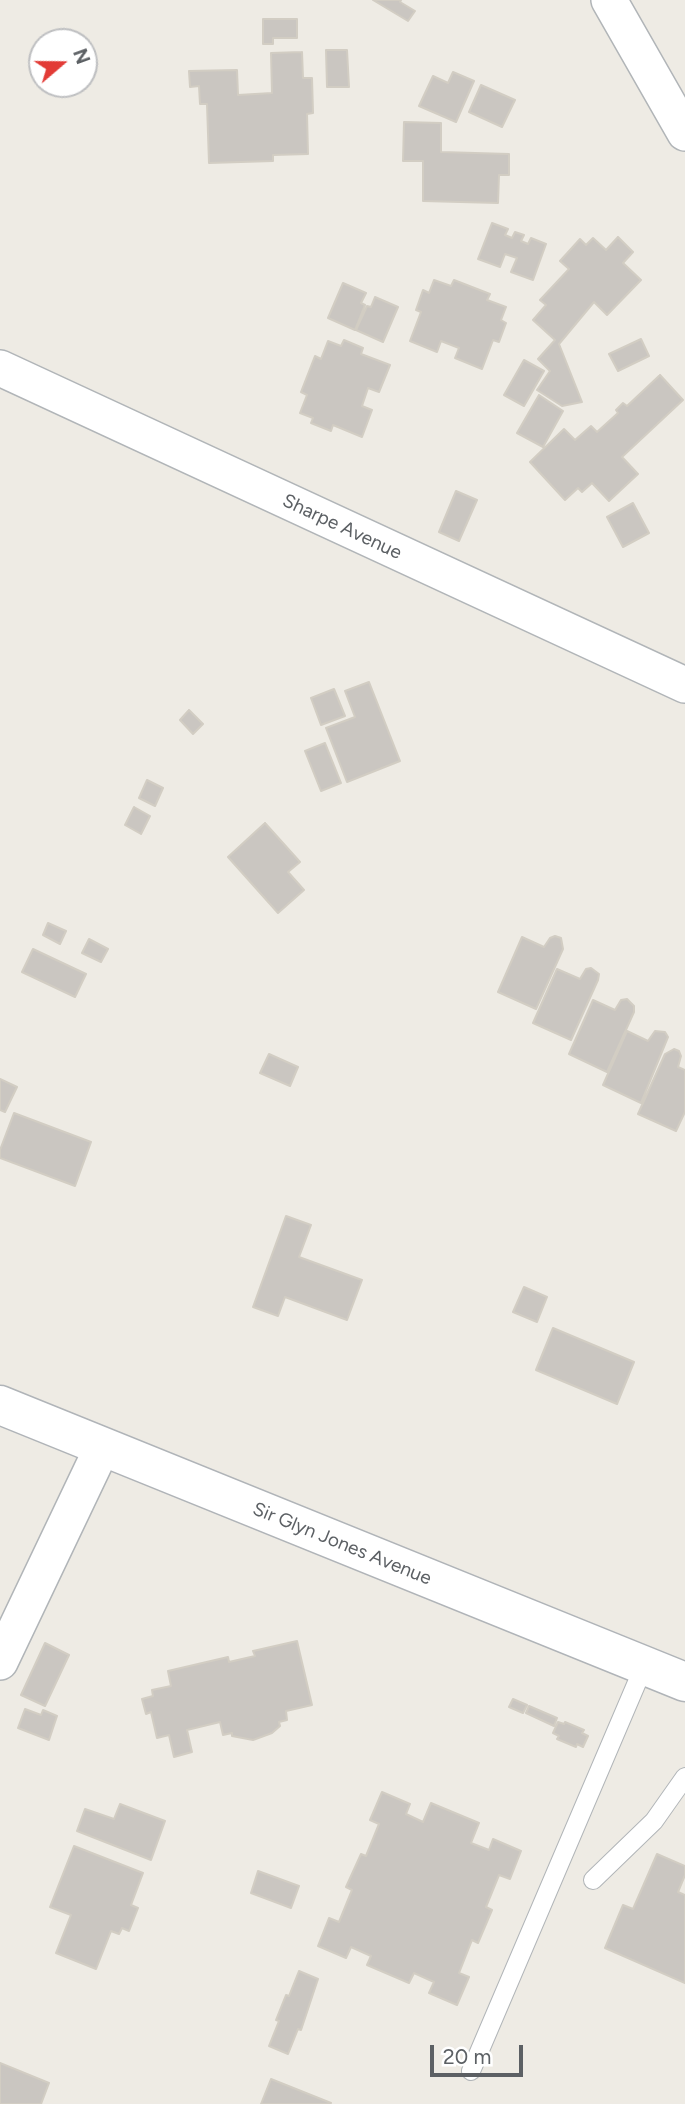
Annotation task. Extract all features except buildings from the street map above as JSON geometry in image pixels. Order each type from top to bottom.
[{"type":"main road","name":"Sir Glyn Jones Avenue","points":[[0,1405],[685,1682]]},
{"type":"street","points":[[609,0],[685,132]]},
{"type":"street","name":"Sharpe Avenue","points":[[0,368],[685,685]]},
{"type":"street","points":[[0,1662],[102,1448]]},
{"type":"lane","points":[[471,2071],[644,1665]]},
{"type":"lane","points":[[593,1880],[654,1821],[685,1777]]}]
